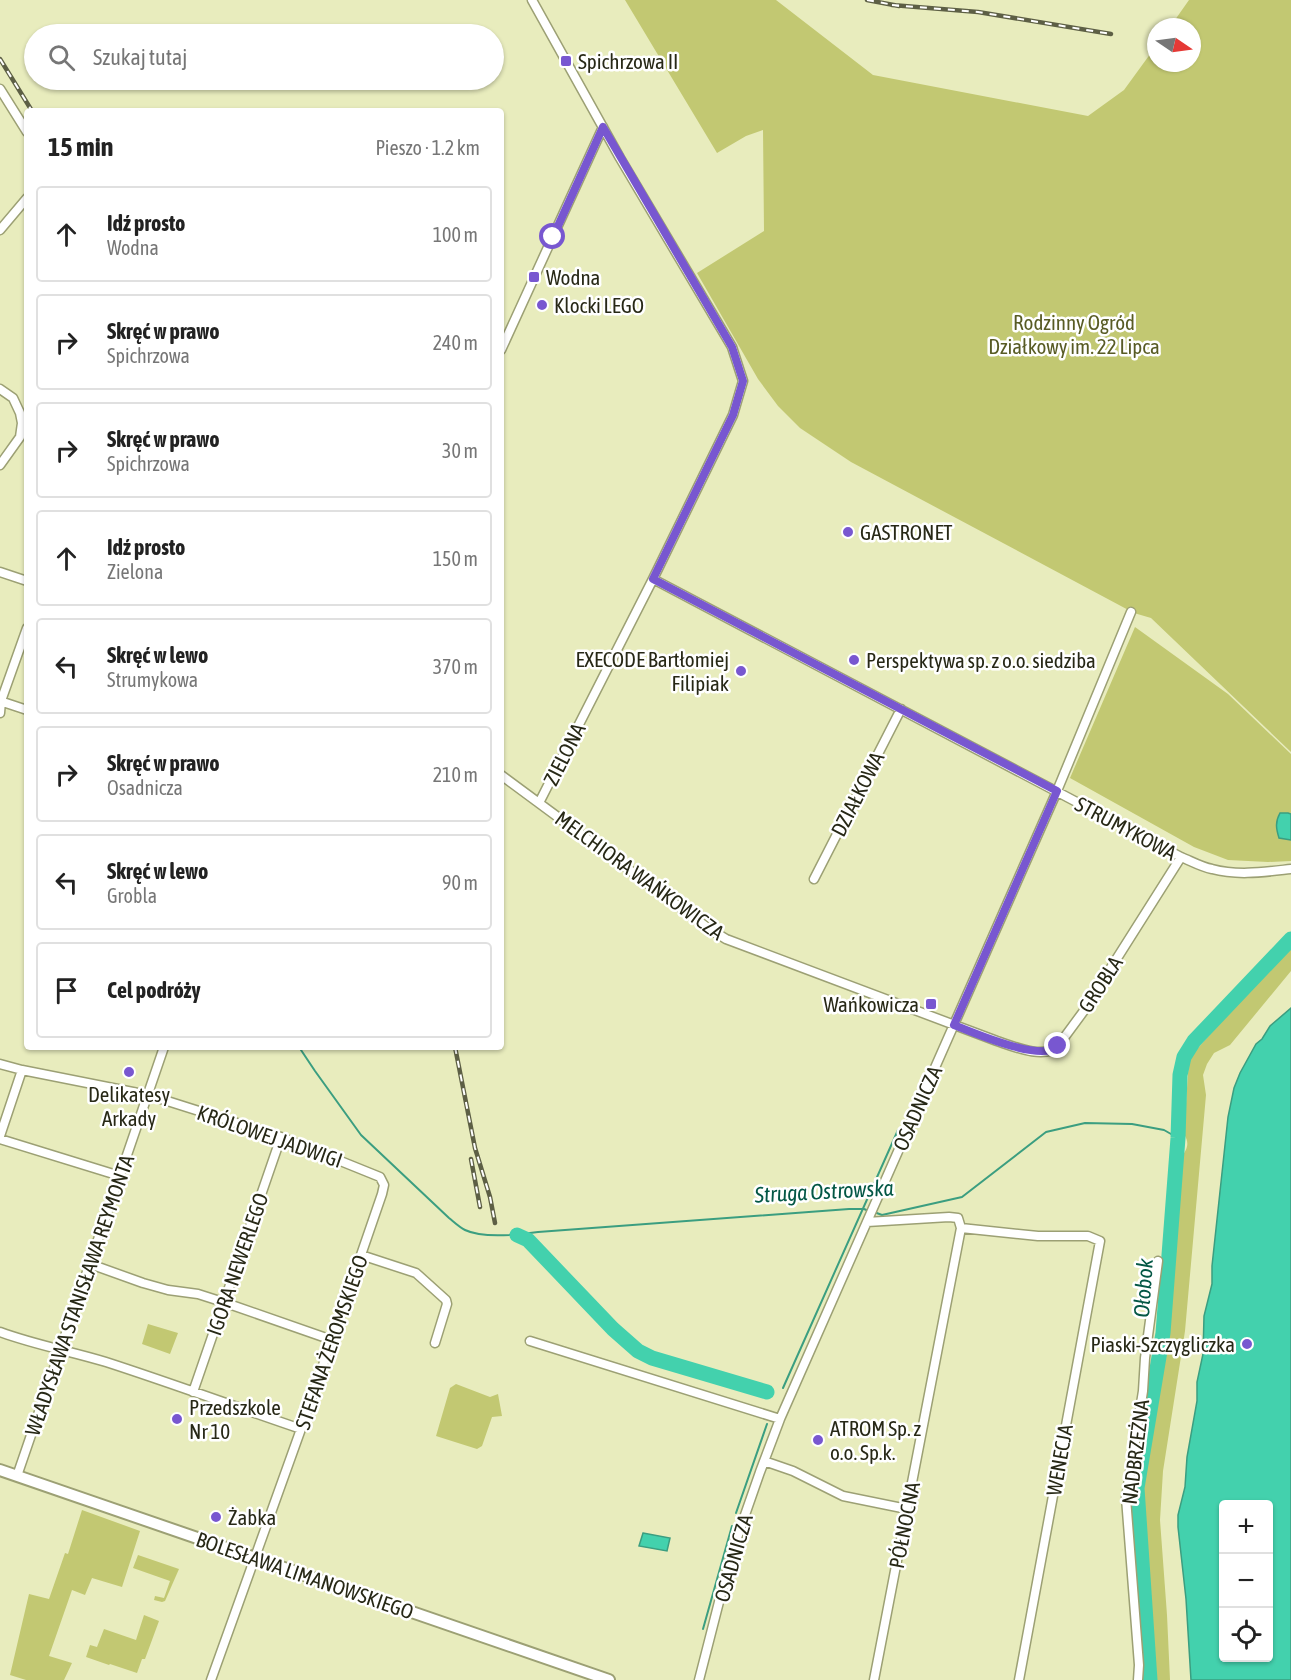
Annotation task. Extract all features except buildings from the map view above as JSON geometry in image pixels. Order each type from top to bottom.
[{"type":"street","name":"ZIELONA","points":[[532,0],[603,127],[732,347],[743,381],[733,415],[539,803]]},
{"type":"street","points":[[0,89],[24,127]]},
{"type":"street","points":[[504,343],[603,127]]},
{"type":"street","points":[[0,230],[24,202]]},
{"type":"street","points":[[0,389],[13,398],[22,423],[20,437],[0,465]]},
{"type":"street","points":[[0,572],[24,581]]},
{"type":"street","name":"STRUMYKOWA","points":[[653,579],[1181,857],[1209,869],[1223,872],[1257,873],[1291,869]]},
{"type":"street","name":"OSADNICZA","points":[[699,1680],[732,1555],[780,1419],[1057,791],[1131,612]]},
{"type":"street","points":[[0,712],[4,682],[24,635]]},
{"type":"street","points":[[1,701],[24,709]]},
{"type":"street","name":"DZIAŁKOWA","points":[[814,879],[901,710]]},
{"type":"street","name":"MELCHIORA WAŃKOWICZA","points":[[504,777],[726,939],[954,1025]]},
{"type":"street","name":"GROBLA","points":[[954,1025],[1032,1051],[1054,1050],[1083,1012],[1181,857]]},
{"type":"street","name":"WŁADYSŁAWA STANISŁAWA REYMONTA","points":[[17,1476],[163,1050]]},
{"type":"street","name":"KRÓLOWEJ JADWIGI","points":[[0,1064],[148,1095],[281,1137],[380,1177],[384,1185],[382,1194]]},
{"type":"street","points":[[22,1070],[0,1137],[120,1176]]},
{"type":"street","name":"IGORA NEWERLEGO","points":[[193,1392],[281,1137]]},
{"type":"street","name":"STEFANA ŻEROMSKIEGO","points":[[212,1680],[302,1429],[382,1194]]},
{"type":"street","points":[[867,1222],[949,1217],[958,1218],[961,1228]]},
{"type":"street","name":"WENECJA","points":[[961,1228],[1038,1236],[1088,1236],[1100,1241],[1019,1680]]},
{"type":"street","name":"PÓŁNOCNA","points":[[874,1680],[961,1228]]},
{"type":"street","points":[[361,1255],[416,1273],[446,1300],[447,1304],[435,1343]]},
{"type":"street","name":"NADBRZEŻNA","points":[[1138,1680],[1139,1665],[1126,1498],[1143,1391],[1158,1261]]},
{"type":"street","points":[[90,1264],[168,1290],[198,1294],[332,1340]]},
{"type":"street","points":[[0,1332],[50,1348],[61,1349],[302,1429]]},
{"type":"street","points":[[530,1341],[780,1419]]},
{"type":"street","points":[[764,1461],[793,1470],[843,1496],[907,1509]]},
{"type":"street","name":"BOLESŁAWA LIMANOWSKIEGO","points":[[0,1470],[256,1557],[586,1676],[609,1680]]},
{"type":"green space","name":"Rodzinny Ogród Działkowy im. 22 Lipca","points":[[625,0],[776,0],[873,75],[1088,116],[1124,90],[1147,58],[1147,72],[1201,72],[1201,18],[1176,18],[1189,0],[1291,0],[1291,752],[1151,618],[1134,613],[851,462],[800,428],[778,406],[758,379],[697,273],[764,231],[763,130],[746,136],[717,153]]},
{"type":"green space","points":[[1135,627],[1228,694],[1291,754],[1291,861],[1228,860],[1194,847],[1070,778]]},
{"type":"green space","points":[[1291,944],[1291,971],[1230,1045],[1214,1053],[1203,1075],[1206,1095],[1185,1331],[1163,1471],[1160,1520],[1170,1680],[1157,1680],[1142,1489],[1169,1336],[1182,1157],[1187,1143],[1184,1134],[1189,1058]]},
{"type":"green space","points":[[148,1324],[178,1333],[170,1354],[142,1344]]},
{"type":"green space","points":[[456,1384],[490,1397],[498,1394],[502,1416],[492,1417],[482,1446],[477,1449],[436,1436],[450,1388]]},
{"type":"green space","points":[[82,1510],[140,1531],[122,1587],[92,1578],[85,1595],[72,1590],[49,1656],[72,1663],[64,1680],[26,1680],[10,1675],[29,1594],[49,1599],[65,1553],[68,1554]]},
{"type":"green space","points":[[138,1555],[179,1569],[165,1601],[154,1600],[155,1596],[164,1598],[170,1581],[133,1568]]},
{"type":"green space","points":[[144,1615],[159,1621],[145,1659],[142,1659],[137,1673],[86,1657],[90,1645],[97,1647],[104,1629],[136,1640]]},
{"type":"water","points":[[1280,813],[1291,814],[1291,840],[1279,838],[1276,825]]},
{"type":"water","name":"Piaski-Szczygliczka","points":[[1291,1008],[1291,1680],[1191,1680],[1178,1515],[1185,1487],[1187,1457],[1197,1401],[1197,1382],[1203,1354],[1204,1316],[1212,1284],[1228,1117],[1234,1088],[1240,1073],[1256,1044],[1270,1026]]},
{"type":"water","points":[[643,1533],[670,1538],[667,1551],[639,1546]]},
{"type":"waterway","name":"Ołobok","points":[[1150,1680],[1137,1488],[1163,1333],[1178,1138],[1180,1075],[1184,1057],[1194,1041],[1291,939]]},
{"type":"waterway","name":"Struga Ostrowska","points":[[301,1050],[361,1135],[449,1218],[463,1229],[473,1233],[511,1235],[849,1209],[869,1211]]},
{"type":"waterway","name":"Struga Ostrowska","points":[[874,1212],[882,1215],[962,1197],[1046,1132],[1085,1123],[1132,1124],[1164,1130],[1178,1138]]},
{"type":"waterway","points":[[783,1388],[898,1130]]},
{"type":"waterway","name":"Struga Ostrowska","points":[[517,1235],[528,1240],[613,1329],[638,1351],[652,1358],[767,1392]]},
{"type":"waterway","points":[[736,1513],[767,1424]]},
{"type":"waterway","points":[[703,1629],[732,1526]]},
{"type":"railway","points":[[867,0],[899,6]]},
{"type":"railway","points":[[892,5],[978,12],[1111,34]]},
{"type":"railway","points":[[0,59],[30,108]]},
{"type":"railway","points":[[456,1050],[475,1148],[490,1197],[495,1223]]},
{"type":"railway","points":[[471,1159],[480,1207]]},
{"type":"place","name":"Spichrzowa II","points":[[566,61]]},
{"type":"place","name":"Wodna","points":[[534,277]]},
{"type":"place","name":"Klocki LEGO","points":[[542,305]]},
{"type":"place","name":"GASTRONET","points":[[848,532]]},
{"type":"place","name":"Perspektywa sp. z o.o. siedziba","points":[[854,660]]},
{"type":"place","name":"EXECODE Bartłomiej Filipiak","points":[[741,671]]},
{"type":"place","name":"Wańkowicza","points":[[931,1004]]},
{"type":"place","name":"Delikatesy Arkady","points":[[129,1072]]},
{"type":"place","name":"Piaski-Szczygliczka","points":[[1247,1344]]},
{"type":"place","name":"Przedszkole Nr 10","points":[[177,1419]]},
{"type":"place","name":"ATROM Sp. z o.o. Sp.k.","points":[[818,1440]]},
{"type":"place","name":"Żabka","points":[[216,1517]]},
{"type":"route","points":[[553,237],[603,127],[732,347],[743,381],[733,415],[653,579],[1057,791],[954,1025],[1032,1051],[1045,1052],[1054,1050],[1058,1046]]}]
